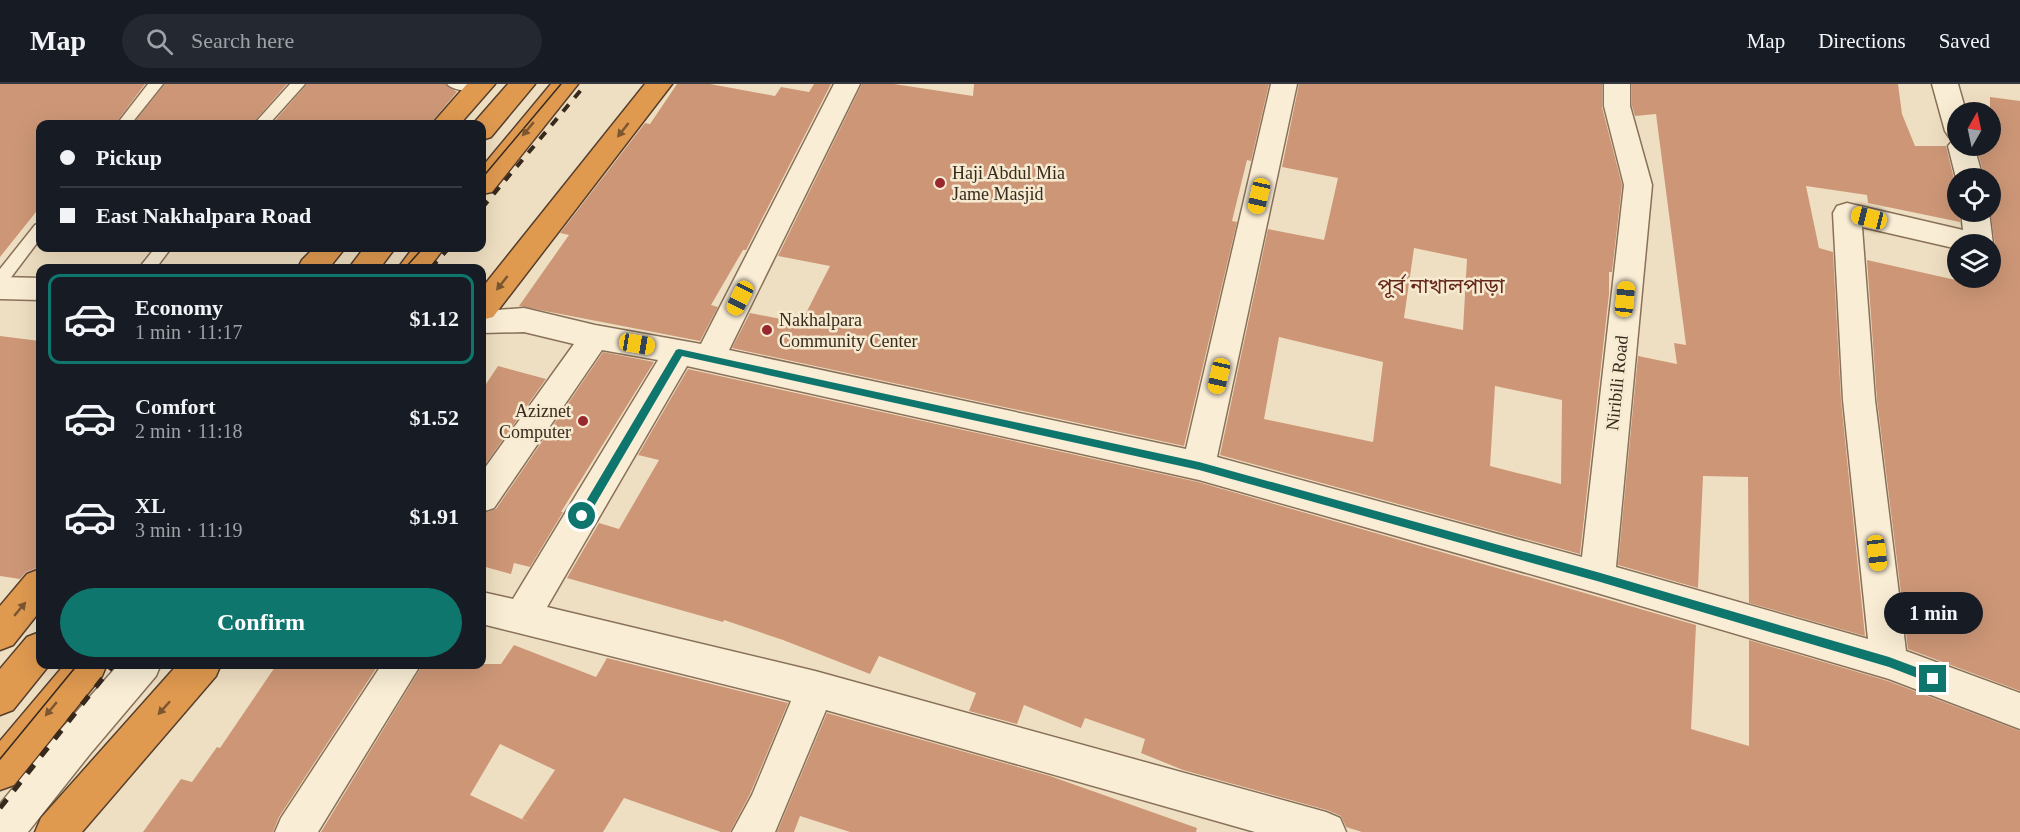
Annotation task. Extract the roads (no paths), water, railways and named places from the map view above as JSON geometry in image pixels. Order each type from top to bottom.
[{"type":"highway","points":[[486,127],[524,84]]},
{"type":"highway","points":[[486,180],[565,84]]},
{"type":"highway","points":[[486,304],[659,84]]},
{"type":"highway","points":[[448,120],[478,85]]},
{"type":"highway","points":[[316,264],[327,252]]},
{"type":"highway","points":[[367,264],[377,252]]},
{"type":"highway","points":[[416,264],[426,252]]},
{"type":"highway","points":[[0,633],[36,590]]},
{"type":"highway","points":[[0,697],[36,654]]},
{"type":"highway","points":[[0,771],[85,669]]},
{"type":"highway","points":[[55,832],[199,669]]},
{"type":"street","points":[[486,133],[524,84]]},
{"type":"street","points":[[521,619],[694,355],[847,84]]},
{"type":"street","points":[[1199,466],[1284,84]]},
{"type":"street","name":"Niribili Road","points":[[1597,577],[1638,185],[1617,106],[1617,84]]},
{"type":"street","points":[[1945,84],[1950,102]]},
{"type":"street","points":[[1889,662],[1859,400],[1847,213],[1947,237]]},
{"type":"street","points":[[372,264],[383,252]]},
{"type":"street","points":[[0,288],[36,289]]},
{"type":"street","points":[[486,322],[524,320],[1199,466],[1597,577],[1889,662],[2020,711]]},
{"type":"street","points":[[486,492],[595,336]]},
{"type":"street","points":[[486,609],[815,689],[1326,832]]},
{"type":"street","points":[[0,687],[36,644]]},
{"type":"street","points":[[3,832],[76,741],[139,669]]},
{"type":"street","points":[[295,832],[400,669]]},
{"type":"street","points":[[752,832],[766,809],[815,689]]},
{"type":"lane","points":[[127,120],[156,84]]},
{"type":"lane","points":[[265,120],[298,84]]},
{"type":"lane","points":[[454,84],[478,85]]},
{"type":"lane","points":[[0,280],[36,235]]},
{"type":"lane","points":[[150,264],[160,252]]},
{"type":"tram line","points":[[486,173],[561,84]]},
{"type":"tram line","points":[[409,264],[419,252]]},
{"type":"tram line","points":[[0,759],[74,669]]},
{"type":"railway","points":[[486,203],[586,84]]},
{"type":"railway","points":[[435,264],[445,252]]},
{"type":"railway","points":[[0,808],[110,669]]},
{"type":"place","name":"Haji Abdul Mia Jame Masjid","points":[[940,183]]},
{"type":"place","name":"Nakhalpara Community Center","points":[[767,330]]},
{"type":"place","name":"Aziznet Computer","points":[[583,421]]},
{"type":"district","name":"পূর্ব নাখালপাড়া","points":[[1441,286]]}]
